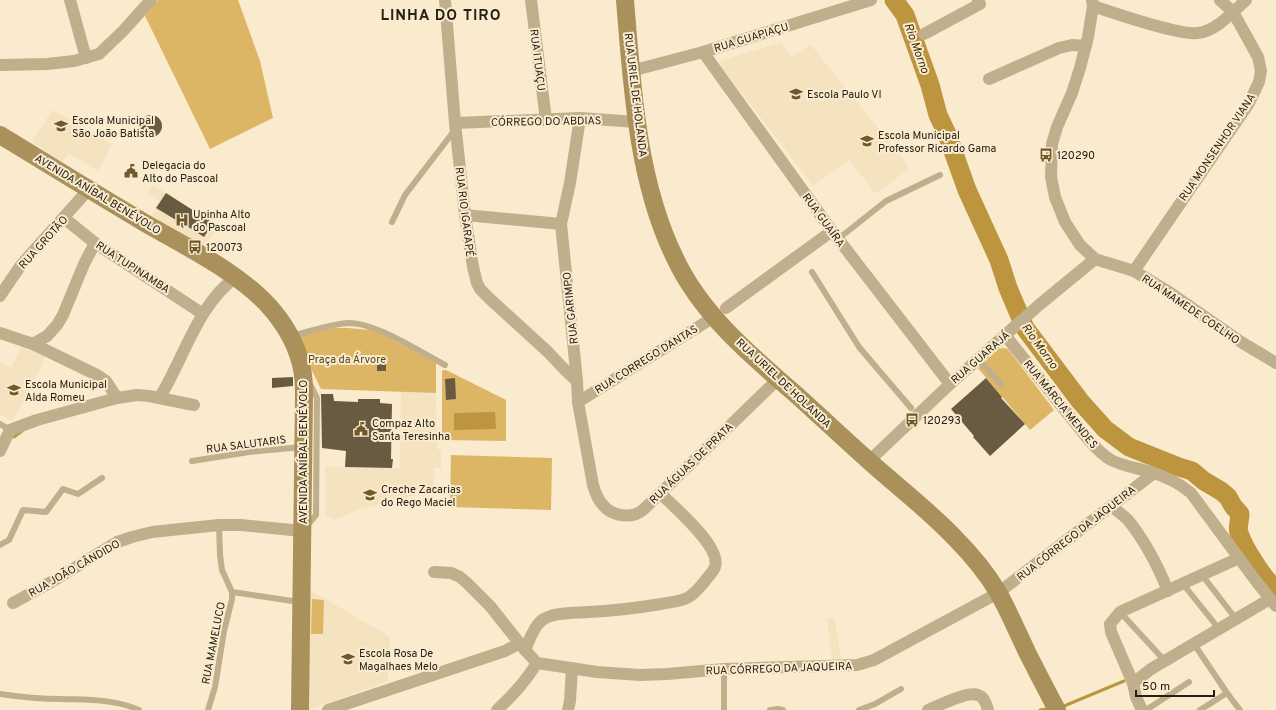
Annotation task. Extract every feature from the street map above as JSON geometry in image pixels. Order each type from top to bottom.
[{"type":"main road","name":"RUA URIEL DE HOLANDA","points":[[624,0],[637,122],[649,186],[662,228],[675,258],[688,282],[720,312],[751,354],[869,461],[913,498],[953,536],[975,561],[998,593],[1057,710]]},
{"type":"main road","name":"AVENIDA ANÍBAL BENÉVOLO","points":[[0,135],[236,277],[257,294],[274,312],[290,336],[299,355],[303,370],[304,396],[300,710]]},
{"type":"street","points":[[70,0],[86,58]]},
{"type":"street","points":[[0,65],[47,64],[74,61],[99,54],[123,31],[151,0]]},
{"type":"street","name":"RUA RIO IGARAPÉ","points":[[445,0],[455,126],[465,215],[473,268],[477,283],[480,290],[548,352],[577,381]]},
{"type":"street","name":"RUA ITUAÇU","points":[[531,0],[546,120]]},
{"type":"street","name":"RUA GUAPIAÇU","points":[[631,71],[703,52],[871,0]]},
{"type":"street","name":"RUA MONSENHOR VIANA","points":[[1134,271],[1249,103],[1259,82],[1261,72],[1258,57],[1233,12],[1220,0]]},
{"type":"street","points":[[1093,3],[1158,27],[1198,33],[1223,21],[1246,0]]},
{"type":"street","points":[[924,34],[979,2]]},
{"type":"street","name":"RUA MAMEDE COELHO","points":[[1093,3],[1086,46],[1080,68],[1052,144],[1051,177],[1055,197],[1065,222],[1080,245],[1095,259],[1134,271],[1169,292],[1235,338],[1276,363]]},
{"type":"street","points":[[989,79],[1059,48],[1072,45],[1086,46]]},
{"type":"street","name":"RUA GUAÍRA","points":[[703,52],[835,235],[950,384]]},
{"type":"street","name":"CÓRREGO DO ABDIAS","points":[[455,126],[580,118],[637,122]]},
{"type":"street","name":"RUA GARIMPO","points":[[580,118],[570,183],[561,224],[578,402],[592,485],[598,497]]},
{"type":"street","name":"RUA GROTÃO","points":[[0,296],[21,265],[89,189]]},
{"type":"street","points":[[465,215],[561,224]]},
{"type":"street","name":"RUA TUPINAMBA","points":[[64,218],[95,243],[203,314]]},
{"type":"street","name":"RUA CORREGO DANTAS","points":[[578,402],[720,312],[835,235]]},
{"type":"street","points":[[33,344],[47,336],[57,325],[63,315],[84,264],[95,243]]},
{"type":"street","name":"RUA GUARAJÁ","points":[[869,461],[914,412],[950,384],[1039,305],[1095,259]]},
{"type":"street","points":[[160,397],[169,383],[203,314],[225,285],[236,277]]},
{"type":"street","points":[[0,333],[33,344],[97,375],[106,381],[117,398]]},
{"type":"street","name":"RUA MÁRCIA MENDES","points":[[1005,335],[1100,452],[1112,460],[1127,466],[1154,473],[1183,486],[1191,493],[1273,603]]},
{"type":"street","name":"RUA ÁGUAS DE PRATA","points":[[598,497],[603,506],[609,511],[617,514],[631,515],[644,509],[778,378]]},
{"type":"street","points":[[0,451],[5,427],[37,420],[117,398],[137,395],[160,397],[194,405]]},
{"type":"street","name":"RUA CÓRREGO DA JAQUEIRA","points":[[537,663],[597,672],[640,675],[724,669],[850,665],[867,663],[998,593],[1154,473]]},
{"type":"street","points":[[328,710],[505,651],[522,647],[542,620],[554,615],[646,606],[686,598],[697,591],[715,567],[716,560],[714,554],[694,526],[661,494]]},
{"type":"street","points":[[1111,506],[1127,519],[1142,541],[1157,565],[1168,591]]},
{"type":"street","name":"RUA JOÃO CÂNDIDO","points":[[13,603],[53,581],[117,542],[152,532],[219,525],[241,525],[302,531]]},
{"type":"street","points":[[1142,710],[1136,697],[1133,683],[1111,632],[1110,624],[1120,612],[1239,558]]},
{"type":"street","points":[[434,572],[452,573],[464,580],[490,606],[522,647],[537,663],[519,689],[497,710]]},
{"type":"street","points":[[1133,683],[1151,669],[1236,619],[1273,603]]},
{"type":"street","points":[[568,710],[572,668]]},
{"type":"street","points":[[928,710],[970,694],[979,695],[986,701],[988,710]]},
{"type":"lane","points":[[392,222],[405,195],[455,126]]},
{"type":"lane","points":[[835,235],[886,201],[940,175]]},
{"type":"lane","points":[[812,272],[859,347],[914,412]]},
{"type":"lane","points":[[290,336],[336,324],[351,323],[381,331],[445,365]]},
{"type":"lane","points":[[978,359],[1001,384]]},
{"type":"lane","points":[[302,531],[316,515],[317,414],[317,398],[303,370]]},
{"type":"lane","name":"RUA SALUTARIS","points":[[192,461],[249,452],[303,447]]},
{"type":"lane","points":[[0,545],[9,540],[23,510],[46,512],[63,489],[78,494],[102,478]]},
{"type":"lane","name":"RUA MAMELUCO","points":[[208,710],[215,687],[224,631],[232,599],[232,592],[222,570],[219,525]]},
{"type":"lane","points":[[1202,575],[1236,619]]},
{"type":"lane","points":[[1183,584],[1219,629]]},
{"type":"lane","points":[[232,592],[301,602]]},
{"type":"lane","points":[[1120,612],[1165,661]]},
{"type":"lane","points":[[1194,644],[1240,710]]},
{"type":"lane","points":[[724,669],[724,710]]},
{"type":"lane","points":[[1146,710],[1189,682]]},
{"type":"lane","points":[[859,710],[876,704],[901,689]]},
{"type":"lane","points":[[1200,710],[1227,693]]},
{"type":"lane","points":[[0,694],[35,698],[107,701],[119,703],[140,710]]},
{"type":"lane","points":[[770,710],[783,710]]},
{"type":"shaded area","name":"Escola Paulo VI","points":[[781,42],[791,56],[811,45],[908,165],[908,169],[876,194],[849,160],[813,186],[722,67],[721,61]]},
{"type":"shaded area","name":"Escola Municipal São João Batista","points":[[52,110],[112,144],[98,171],[68,153],[63,162],[32,142]]},
{"type":"shaded area","name":"Upinha Alto do Pascoal","points":[[153,185],[218,226],[203,251],[150,217],[160,201],[148,193]]},
{"type":"shaded area","name":"Escola Municipal Alda Romeu","points":[[22,345],[45,353],[43,360],[45,360],[12,421],[0,414],[0,363],[11,367]]},
{"type":"shaded area","points":[[401,392],[436,393],[437,449],[441,450],[441,468],[434,468],[434,493],[416,493],[415,496],[409,496],[407,499],[385,499],[381,504],[362,508],[334,520],[325,514],[325,467],[400,468]]},
{"type":"shaded area","points":[[495,412],[496,429],[454,430],[454,413]]},
{"type":"shaded area","name":"Escola Rosa De Magalhaes Melo","points":[[310,590],[390,637],[388,681],[308,710]]},
{"type":"shaded area","points":[[834,617],[841,658],[832,659],[827,618]]},
{"type":"green space","points":[[158,0],[238,0],[260,61],[273,118],[210,149],[145,16]]},
{"type":"green space","name":"Praça da Árvore","points":[[324,328],[370,330],[382,334],[436,362],[436,393],[321,389],[296,338]]},
{"type":"green space","points":[[999,349],[1008,349],[1054,410],[1030,430],[978,368]]},
{"type":"green space","points":[[443,370],[446,370],[506,400],[506,441],[442,440]]},
{"type":"green space","points":[[451,455],[552,458],[551,510],[450,507]]},
{"type":"green space","points":[[312,599],[324,600],[323,634],[311,634]]},
{"type":"building","points":[[151,115],[159,118],[162,126],[159,134],[151,137],[143,134],[140,126],[143,118]]},
{"type":"building","points":[[166,193],[213,223],[204,237],[185,225],[183,228],[175,222],[176,220],[156,208]]},
{"type":"building","points":[[377,363],[386,363],[386,371],[377,371]]},
{"type":"building","points":[[293,377],[293,386],[272,388],[272,378]]},
{"type":"building","points":[[455,378],[456,399],[446,400],[445,379]]},
{"type":"building","points":[[986,378],[1002,397],[1001,398],[1025,424],[990,456],[951,409]]},
{"type":"building","points":[[321,394],[333,394],[334,401],[358,402],[358,399],[380,399],[380,403],[392,404],[392,468],[345,467],[346,451],[322,448]]},
{"type":"waterway","name":"Rio Morno","points":[[894,0],[905,15],[930,85],[938,115],[947,134],[967,190],[999,260],[1008,288],[1025,328],[1080,401],[1105,429],[1129,447],[1192,471],[1228,497],[1240,514],[1238,531],[1241,539],[1266,579],[1276,588]]},
{"type":"waterway","points":[[14,437],[22,431]]},
{"type":"waterway","points":[[1064,706],[1124,681]]},
{"type":"waterway","points":[[1040,710],[1046,709]]},
{"type":"place","name":"Escola Paulo VI","points":[[796,94]]},
{"type":"place","name":"Escola Municipal São João Batista","points":[[61,126]]},
{"type":"place","name":"Escola Municipal Professor Ricardo Gama","points":[[867,141]]},
{"type":"place","name":"120290","points":[[1046,155]]},
{"type":"place","name":"Delegacia do Alto do Pascoal","points":[[131,171]]},
{"type":"place","name":"Upinha Alto do Pascoal","points":[[182,220]]},
{"type":"place","name":"120073","points":[[195,247]]},
{"type":"place","name":"Escola Municipal Alda Romeu","points":[[14,390]]},
{"type":"place","name":"120293","points":[[912,420]]},
{"type":"place","name":"Compaz Alto Santa Teresinha","points":[[361,429]]},
{"type":"place","name":"Creche Zacarias do Rego Maciel","points":[[370,495]]},
{"type":"place","name":"Escola Rosa De Magalhaes Melo","points":[[348,659]]},
{"type":"district","name":"LINHA DO TIRO","points":[[441,15]]}]
